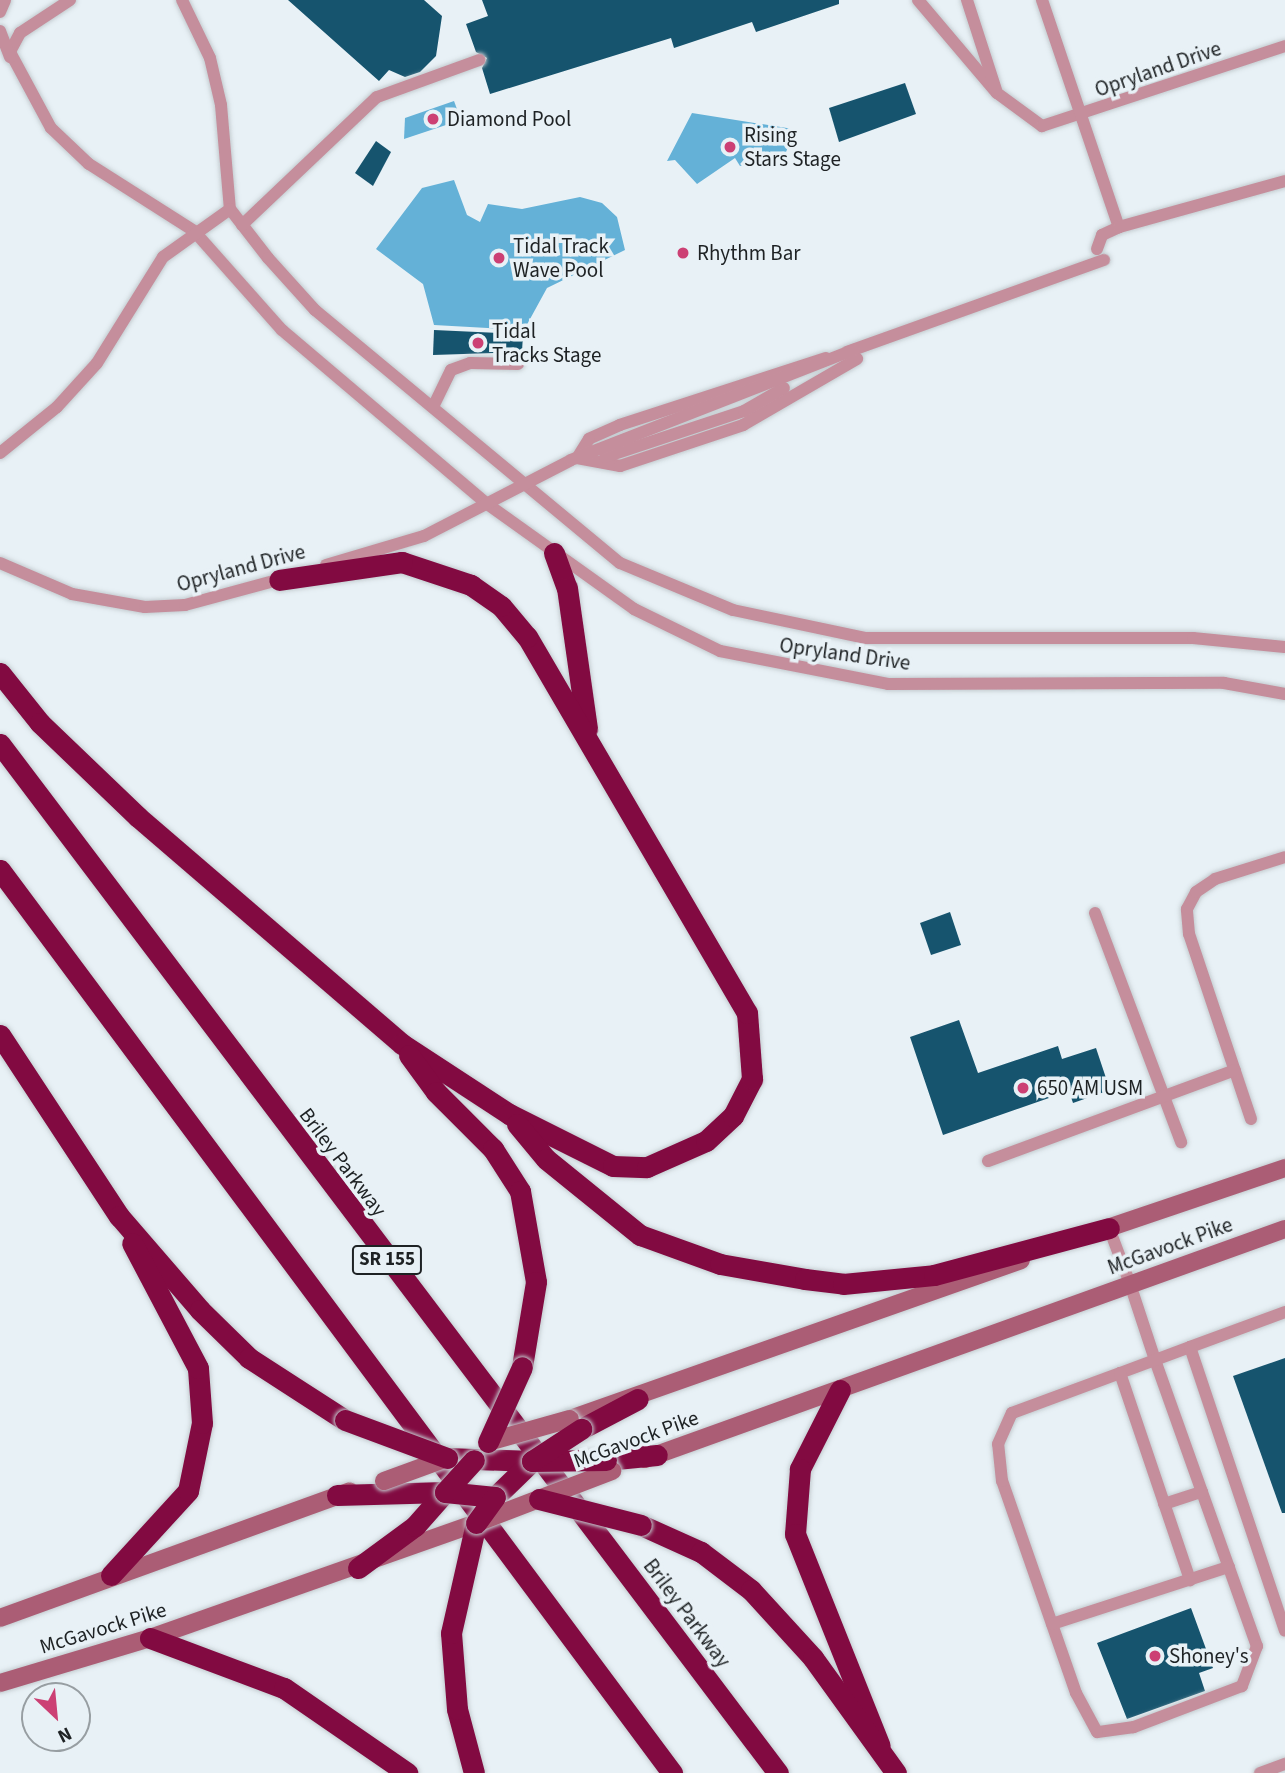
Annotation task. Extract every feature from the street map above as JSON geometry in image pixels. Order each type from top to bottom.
[{"type":"highway","points":[[554,553],[567,589],[590,746]]},
{"type":"highway","points":[[0,673],[40,723],[138,817],[402,1044],[509,1114],[580,1154],[647,1167],[706,1141],[733,1116],[752,1079],[747,1013],[527,637],[501,606],[471,585],[402,562],[279,580]]},
{"type":"highway","name":"Briley Parkway","points":[[0,744],[778,1773]]},
{"type":"highway","points":[[0,870],[672,1773]]},
{"type":"highway","points":[[0,1035],[119,1216],[198,1368],[202,1423],[188,1491],[111,1575]]},
{"type":"highway","points":[[358,1568],[421,1533],[445,1492],[488,1442],[522,1367],[536,1282],[520,1191],[493,1149],[436,1092],[402,1044]]},
{"type":"highway","points":[[509,1114],[546,1159],[640,1235],[720,1264],[843,1284],[883,1282],[1109,1228]]},
{"type":"highway","points":[[119,1216],[249,1357],[345,1420],[447,1458],[609,1466],[657,1455]]},
{"type":"highway","points":[[840,1390],[800,1469],[795,1534],[880,1746],[896,1773]]},
{"type":"highway","points":[[474,1773],[457,1709],[451,1633],[459,1579],[476,1523],[495,1497],[575,1424],[638,1399]]},
{"type":"highway","points":[[337,1496],[388,1487],[539,1499],[642,1525],[701,1552],[751,1590],[880,1746]]},
{"type":"highway","points":[[150,1638],[284,1688],[407,1773]]},
{"type":"street","name":"McGavock Pike","points":[[638,1399],[1109,1228],[1285,1168]]},
{"type":"street","name":"McGavock Pike","points":[[657,1455],[1285,1229]]},
{"type":"street","name":"McGavock Pike","points":[[388,1487],[447,1458],[488,1442],[575,1424]]},
{"type":"street","name":"McGavock Pike","points":[[421,1533],[476,1523],[539,1499],[609,1466]]},
{"type":"street","name":"McGavock Pike","points":[[0,1618],[111,1575],[337,1496]]},
{"type":"street","name":"McGavock Pike","points":[[0,1683],[150,1638],[358,1568]]},
{"type":"lane","points":[[0,12],[5,0]]},
{"type":"lane","points":[[13,64],[13,41],[70,0]]},
{"type":"lane","name":"Opryland Drive","points":[[182,0],[210,58],[221,105],[226,195],[230,209],[315,310],[620,563],[733,610],[866,638],[1194,638],[1285,647]]},
{"type":"lane","points":[[918,0],[997,93]]},
{"type":"lane","points":[[967,0],[997,93]]},
{"type":"lane","points":[[1042,0],[1119,227]]},
{"type":"lane","name":"Opryland Drive","points":[[0,31],[13,64],[51,128],[89,164],[194,231],[282,330],[486,503],[634,609],[720,651],[800,670],[888,684],[1224,683],[1285,694]]},
{"type":"lane","name":"Opryland Drive","points":[[997,93],[1042,126],[1081,116],[1285,46]]},
{"type":"lane","points":[[243,225],[377,97],[479,60]]},
{"type":"lane","points":[[524,481],[578,458],[855,355],[1100,255],[1102,235],[1119,227],[1285,181]]},
{"type":"lane","points":[[0,453],[57,407],[97,363],[163,257],[194,231],[230,209]]},
{"type":"lane","points":[[578,458],[589,439],[620,425],[855,355]]},
{"type":"lane","points":[[578,458],[620,466],[743,425],[855,355]]},
{"type":"lane","points":[[433,407],[451,370],[518,364]]},
{"type":"lane","points":[[592,461],[744,411],[814,370]]},
{"type":"lane","name":"Opryland Drive","points":[[0,563],[72,594],[145,607],[185,605],[424,536],[524,481]]},
{"type":"lane","points":[[1251,1119],[1194,948],[1187,909],[1196,892],[1215,879],[1285,857]]},
{"type":"lane","points":[[1095,913],[1181,1142]]},
{"type":"lane","points":[[988,1161],[1235,1070]]},
{"type":"lane","points":[[1109,1228],[1130,1284],[1155,1360],[1257,1646],[1242,1686],[1134,1727],[1097,1732],[1052,1625],[1002,1481],[998,1444],[1012,1413],[1120,1373],[1155,1360],[1190,1347],[1285,1312]]},
{"type":"lane","points":[[1190,1347],[1285,1631]]},
{"type":"lane","points":[[1120,1373],[1190,1580]]},
{"type":"lane","points":[[1164,1504],[1202,1492]]},
{"type":"lane","points":[[1052,1625],[1229,1567]]},
{"type":"lane","points":[[1259,1773],[1285,1764]]},
{"type":"water","name":"Diamond Pool","points":[[454,101],[461,120],[404,139],[405,118]]},
{"type":"water","name":"Rising Stars Stage","points":[[692,113],[793,129],[793,135],[786,152],[740,166],[735,158],[697,184],[675,160],[667,161]]},
{"type":"water","name":"Tidal Track Wave Pool","points":[[454,180],[467,215],[480,222],[488,204],[522,209],[580,197],[602,203],[617,217],[625,250],[547,288],[524,330],[434,325],[423,284],[376,249],[422,188]]},
{"type":"building","points":[[288,0],[424,0],[442,16],[436,56],[420,72],[405,77],[389,70],[379,81]]},
{"type":"building","points":[[482,0],[839,0],[839,4],[756,32],[752,22],[674,48],[671,38],[490,94],[482,68],[487,58],[476,52],[466,24],[488,16]]},
{"type":"building","points":[[905,83],[916,114],[839,142],[829,108]]},
{"type":"building","points":[[376,141],[391,152],[373,186],[355,173]]},
{"type":"building","name":"Tidal Tracks Stage","points":[[434,330],[523,334],[522,352],[433,355]]},
{"type":"building","points":[[950,912],[961,945],[931,955],[920,923]]},
{"type":"building","points":[[959,1020],[978,1073],[1058,1046],[1062,1059],[1096,1048],[1110,1090],[1073,1103],[1069,1091],[943,1135],[910,1037]]},
{"type":"building","points":[[1285,1358],[1285,1513],[1282,1513],[1233,1376]]},
{"type":"building","name":"Shoney's","points":[[1191,1608],[1213,1668],[1199,1673],[1205,1691],[1127,1719],[1097,1643]]},
{"type":"place","name":"Diamond Pool","points":[[433,119]]},
{"type":"place","name":"Rising Stars Stage","points":[[730,147]]},
{"type":"place","name":"Rhythm Bar","points":[[683,253]]},
{"type":"place","name":"Tidal Track Wave Pool","points":[[499,258]]},
{"type":"place","name":"Tidal Tracks Stage","points":[[478,343]]},
{"type":"place","name":"650 AM USM","points":[[1023,1088]]},
{"type":"place","name":"Shoney's","points":[[1155,1656]]}]
